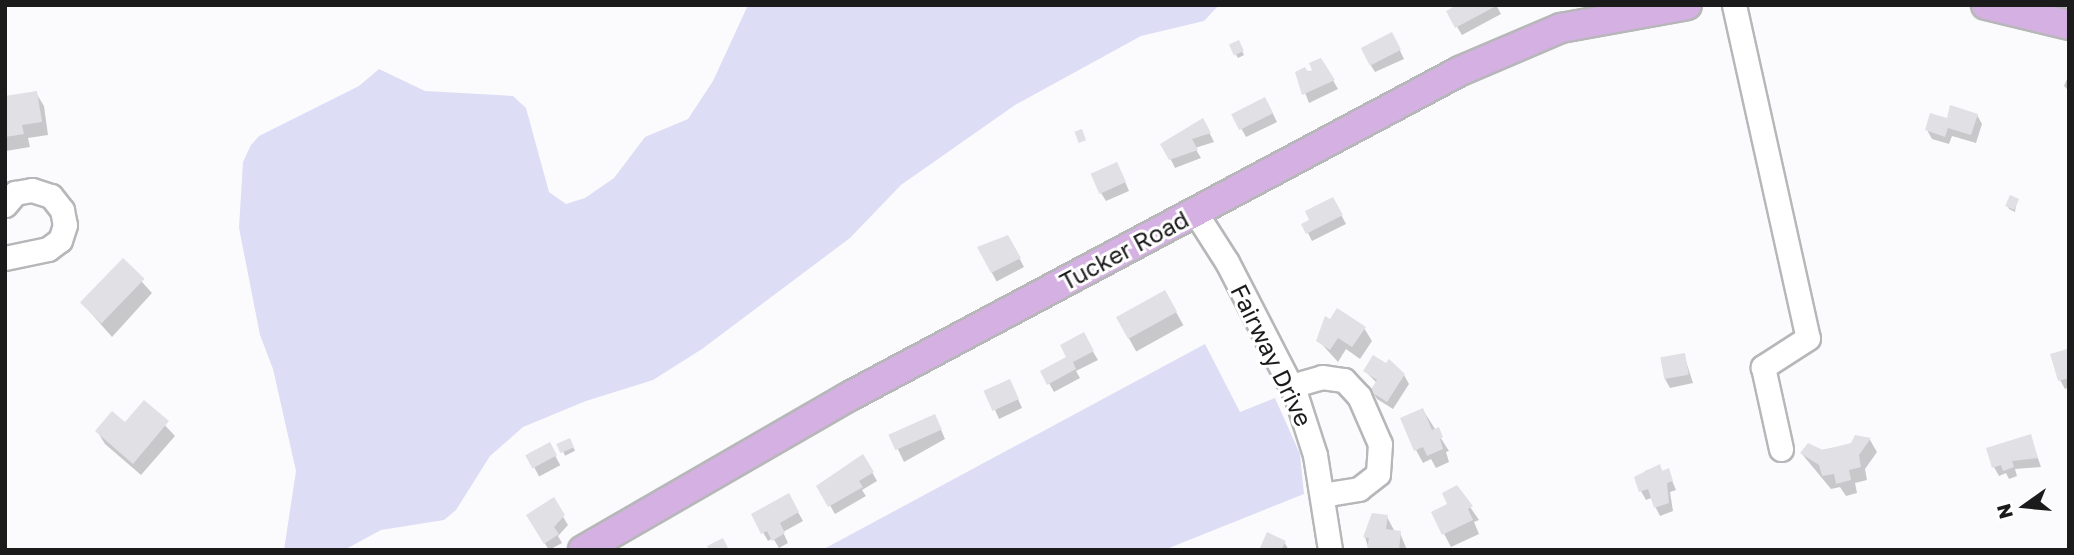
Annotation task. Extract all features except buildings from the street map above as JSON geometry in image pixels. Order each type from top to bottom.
[{"type":"main road","name":"Tucker Road","points":[[583,550],[836,404],[1195,212],[1522,42],[1590,21],[1687,5]]},
{"type":"main road","points":[[1986,5],[2069,25]]},
{"type":"street","points":[[1734,5],[1808,338],[1763,367],[1781,449]]},
{"type":"street","points":[[5,205],[15,194],[32,190],[51,196],[62,210],[65,225],[60,240],[48,249],[5,257]]},
{"type":"street","name":"Fairway Drive","points":[[1195,212],[1291,386],[1310,436],[1330,550]]},
{"type":"street","points":[[1291,386],[1322,377],[1343,380],[1359,396],[1380,444],[1378,474],[1359,489],[1322,495]]},
{"type":"shaded area","points":[[748,5],[1219,5],[1204,21],[1141,36],[1015,105],[901,185],[850,238],[702,349],[653,380],[586,401],[523,427],[490,456],[456,510],[444,520],[381,530],[344,550],[284,550],[296,471],[273,369],[260,335],[239,228],[243,162],[251,145],[259,136],[359,86],[379,69],[425,91],[513,96],[526,108],[549,192],[566,204],[585,198],[614,178],[645,137],[688,119],[713,81]]},
{"type":"shaded area","points":[[1205,344],[1240,412],[1275,398],[1300,454],[1304,494],[1164,550],[822,550]]}]
